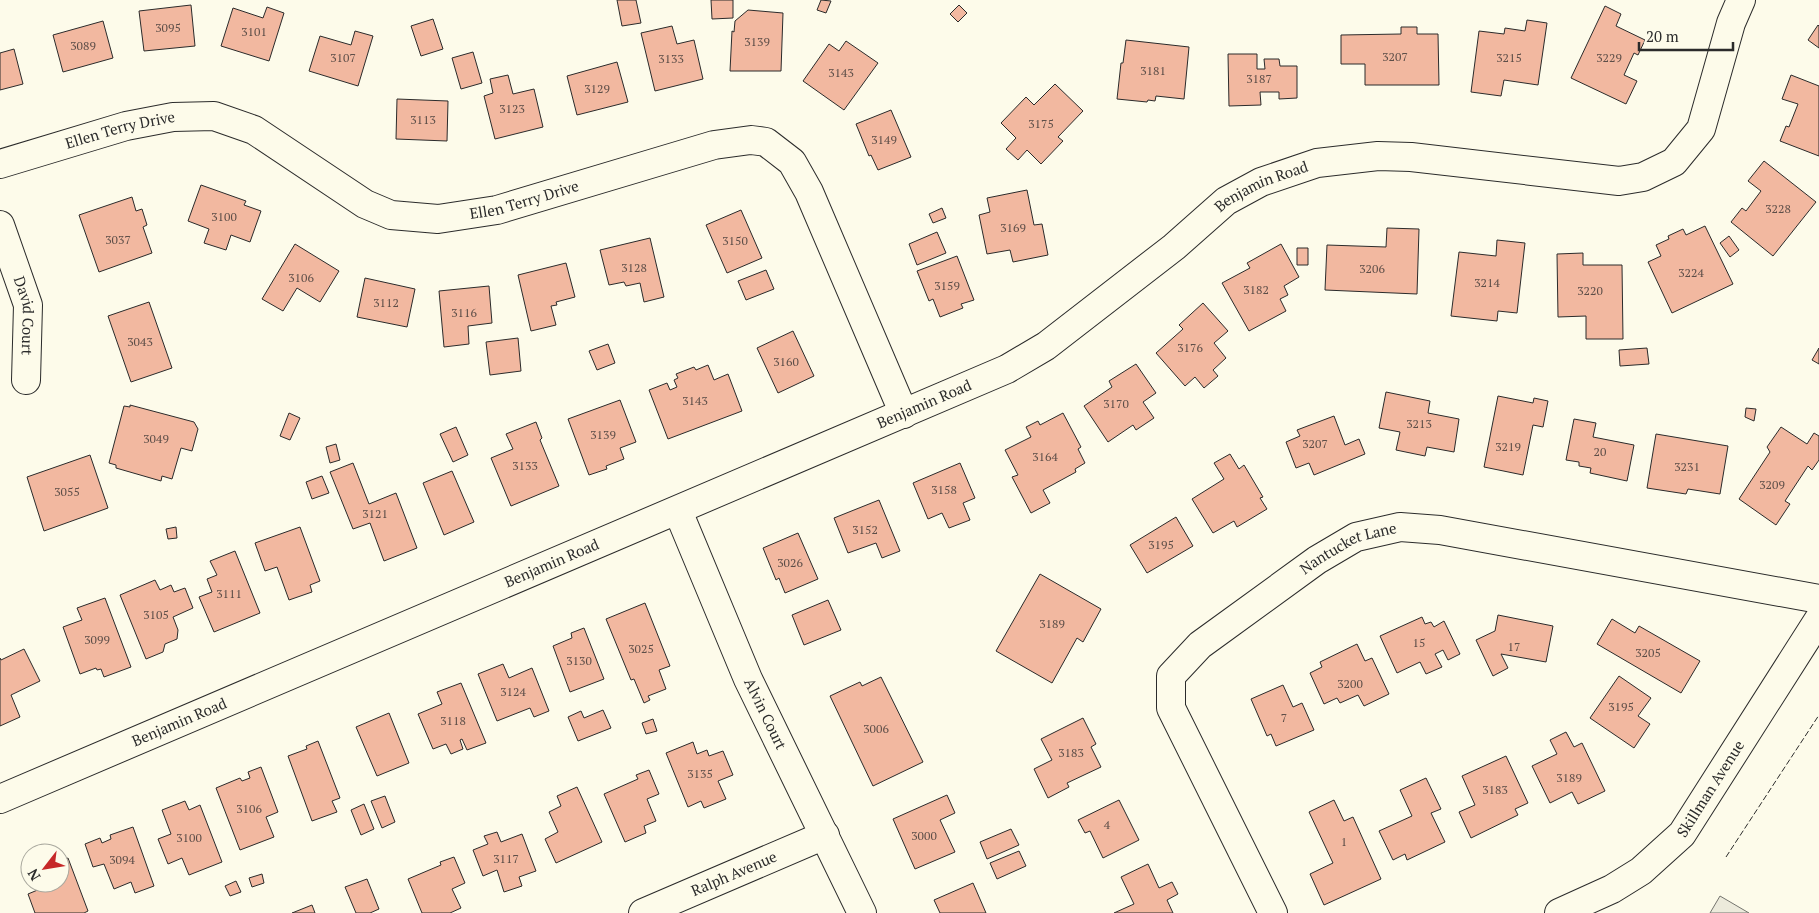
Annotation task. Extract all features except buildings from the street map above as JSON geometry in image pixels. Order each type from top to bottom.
[{"type":"street","name":"Benjamin Road","points":[[0,799],[1007,369],[1046,346],[1174,246],[1226,201],[1261,182],[1317,163],[1378,156],[1410,157],[1619,181],[1643,177],[1674,162],[1701,129],[1731,23],[1742,0]]},
{"type":"street","name":"Ellen Terry Drive","points":[[0,164],[126,126],[173,117],[214,116],[254,130],[365,204],[391,215],[438,218],[497,210],[714,145],[751,140],[766,142],[792,162],[809,192],[904,414]]},
{"type":"street","name":"David Court","points":[[0,225],[28,305],[26,380]]},
{"type":"street","name":"Alvin Court","points":[[678,511],[748,679],[862,913]]},
{"type":"street","name":"Nantucket Lane","points":[[1273,913],[1171,708],[1170,676],[1200,645],[1317,560],[1356,537],[1400,527],[1440,530],[1819,599]]},
{"type":"street","name":"Skillman Avenue","points":[[1559,913],[1612,889],[1641,871],[1682,834],[1819,619]]},
{"type":"street","name":"Ralph Avenue","points":[[643,913],[825,835]]},
{"type":"shaded area","points":[[1720,896],[1749,913],[1710,913]]},
{"type":"fence","points":[[1726,857],[1819,715]]}]
